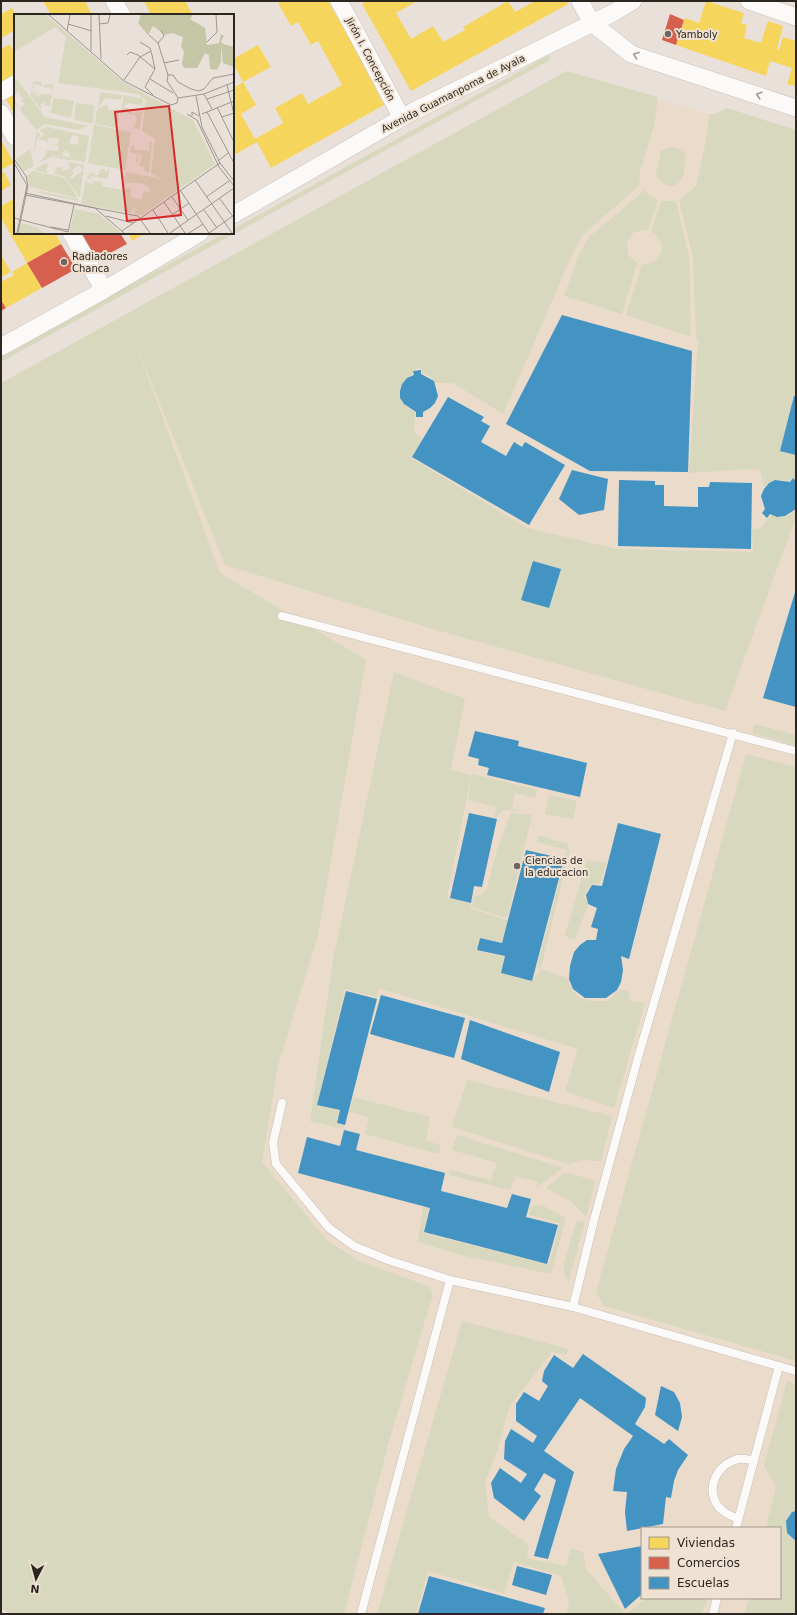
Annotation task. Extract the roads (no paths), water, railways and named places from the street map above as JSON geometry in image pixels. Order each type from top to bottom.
[{"type":"street","points":[[114,1],[121,14]]},
{"type":"street","name":"Jirón I. Concepción","points":[[339,1],[402,118]]},
{"type":"street","points":[[580,1],[592,23],[631,54],[796,108]]},
{"type":"street","name":"Avenida Guamanpoma de Ayala","points":[[234,214],[402,118],[613,13],[633,1]]},
{"type":"street","points":[[749,1],[796,17]]},
{"type":"street","points":[[1,92],[14,85]]},
{"type":"street","points":[[1,113],[14,135]]},
{"type":"street","points":[[72,234],[104,290]]},
{"type":"street","points":[[1,347],[104,290],[198,234]]},
{"type":"lane","points":[[282,616],[796,750]]},
{"type":"lane","points":[[573,1307],[594,1220],[639,1054],[733,733]]},
{"type":"lane","points":[[282,1103],[273,1143],[276,1164],[329,1228],[354,1246],[388,1260],[450,1280],[573,1307],[796,1370]]},
{"type":"lane","points":[[361,1614],[450,1280]]},
{"type":"lane","points":[[736,1527],[779,1366]]},
{"type":"lane","points":[[738,1519],[725,1513],[715,1502],[712,1488],[716,1474],[726,1464],[739,1459],[754,1460]]},
{"type":"lane","points":[[712,1614],[717,1599]]},
{"type":"place","name":"Yamboly","points":[[668,34]]},
{"type":"place","name":"Radiadores Chanca","points":[[64,262]]},
{"type":"place","name":"Ciencias de la educacion","points":[[517,866]]}]
